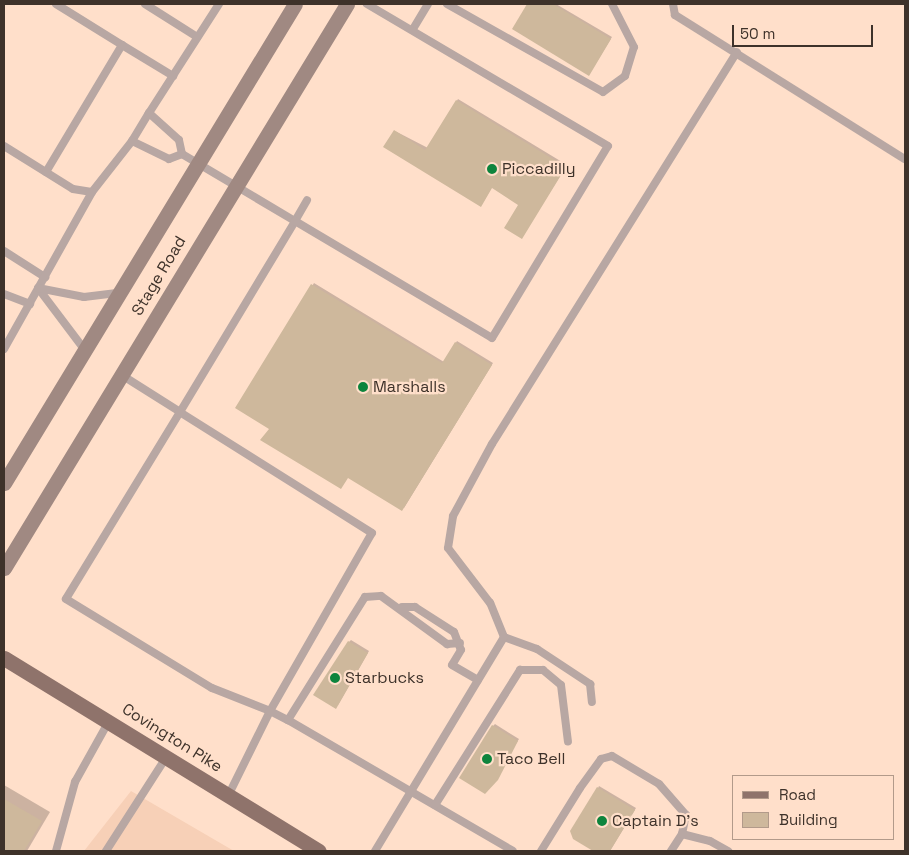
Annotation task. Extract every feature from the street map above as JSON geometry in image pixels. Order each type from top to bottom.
[{"type":"main road","name":"Stage Road","points":[[4,483],[117,293],[295,4]]},
{"type":"main road","name":"Stage Road","points":[[4,568],[346,4]]},
{"type":"main road","name":"Covington Pike","points":[[4,658],[110,719],[317,851]]},
{"type":"lane","points":[[56,4],[173,76]]},
{"type":"lane","points":[[144,4],[197,37]]},
{"type":"lane","points":[[4,349],[92,192],[132,142],[219,4]]},
{"type":"lane","points":[[149,113],[179,140],[182,154],[197,164],[492,338],[608,146],[413,29],[367,4]]},
{"type":"lane","points":[[413,29],[428,4]]},
{"type":"lane","points":[[447,4],[603,92],[625,76],[634,47],[612,4]]},
{"type":"lane","points":[[672,4],[674,15],[737,52],[905,159]]},
{"type":"lane","points":[[46,172],[122,45]]},
{"type":"lane","points":[[592,702],[590,684],[537,649],[504,637],[490,603],[448,548],[453,516],[492,444],[737,52]]},
{"type":"lane","points":[[132,142],[169,159],[182,154]]},
{"type":"lane","points":[[4,146],[73,188],[92,192]]},
{"type":"lane","points":[[307,200],[66,599],[212,688],[288,720],[513,851]]},
{"type":"lane","points":[[4,251],[45,277]]},
{"type":"lane","points":[[38,288],[84,297],[117,293]]},
{"type":"lane","points":[[38,288],[84,349]]},
{"type":"lane","points":[[4,294],[30,304]]},
{"type":"lane","points":[[120,374],[372,533],[270,711],[229,794]]},
{"type":"lane","points":[[288,720],[359,602],[374,595],[402,608],[415,607],[454,632],[460,643],[452,665],[478,680]]},
{"type":"lane","points":[[402,608],[408,618],[447,644],[460,643]]},
{"type":"lane","points":[[375,851],[504,637]]},
{"type":"lane","points":[[435,805],[520,670],[543,670],[561,685],[568,742]]},
{"type":"lane","points":[[56,851],[75,782],[110,719]]},
{"type":"lane","points":[[106,851],[167,756]]},
{"type":"lane","points":[[541,851],[580,788],[602,760],[612,756],[659,784],[686,815],[682,834],[671,851]]},
{"type":"lane","points":[[682,834],[727,851]]},
{"type":"shaded area","points":[[131,791],[234,851],[84,851]]},
{"type":"building","points":[[527,4],[553,4],[611,39],[589,76],[512,29]]},
{"type":"building","name":"Piccadilly","points":[[456,100],[566,167],[522,239],[504,228],[518,205],[492,188],[481,207],[383,147],[394,130],[425,150]]},
{"type":"building","name":"Marshalls","points":[[311,284],[442,363],[455,342],[492,365],[402,511],[348,478],[341,489],[260,440],[269,429],[235,408]]},
{"type":"building","name":"Starbucks","points":[[348,641],[368,653],[336,709],[313,695]]},
{"type":"building","name":"Taco Bell","points":[[492,725],[518,741],[498,780],[485,794],[459,778]]},
{"type":"building","name":"Captain D's","points":[[597,787],[635,810],[610,851],[593,851],[573,839],[570,831]]},
{"type":"building","points":[[4,799],[42,821],[24,851],[4,851]]},
{"type":"place","name":"Piccadilly","points":[[492,169]]},
{"type":"place","name":"Marshalls","points":[[363,387]]},
{"type":"place","name":"Starbucks","points":[[335,678]]},
{"type":"place","name":"Taco Bell","points":[[487,759]]},
{"type":"place","name":"Captain D's","points":[[602,821]]}]
